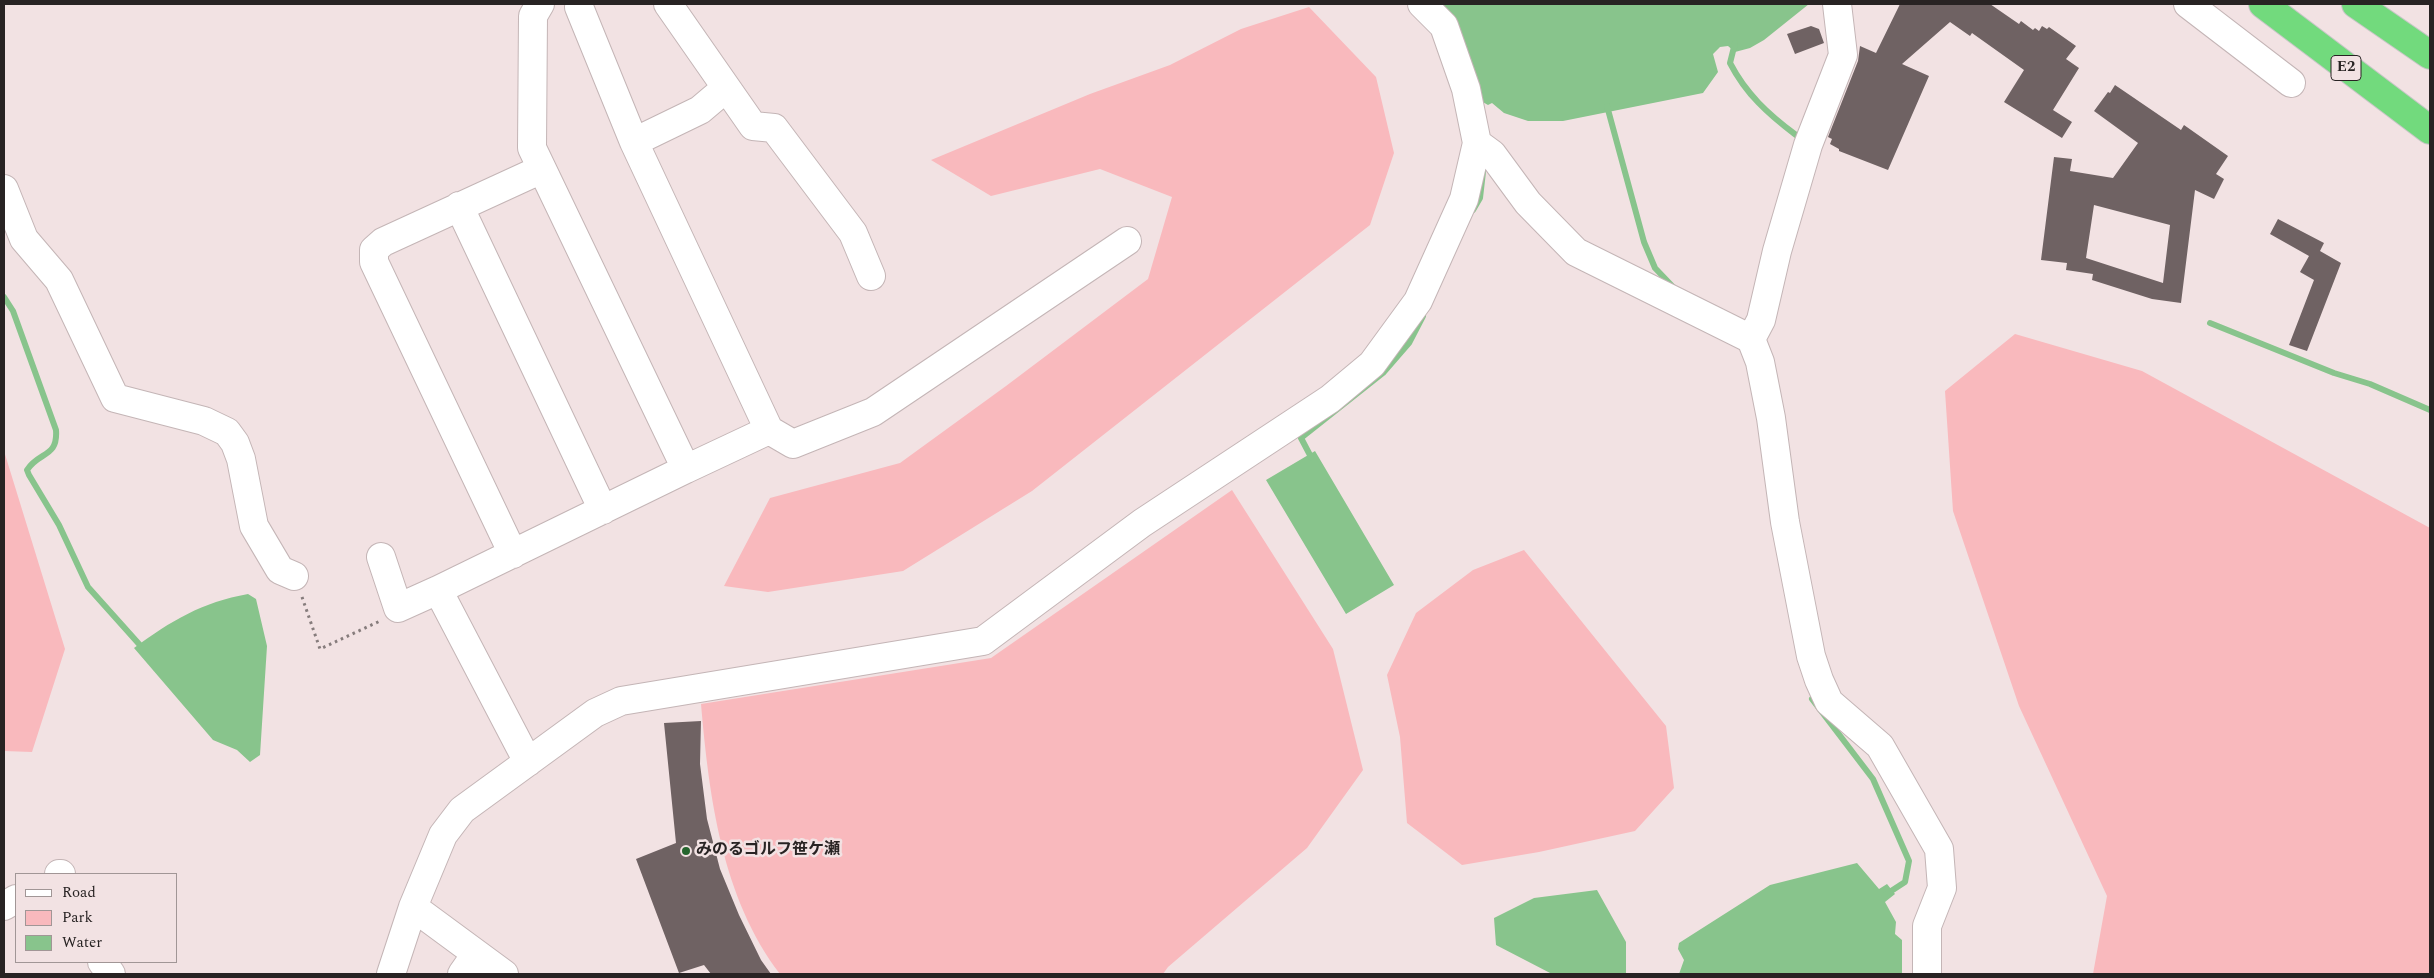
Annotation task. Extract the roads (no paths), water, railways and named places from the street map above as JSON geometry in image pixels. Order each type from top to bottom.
[{"type":"highway","name":"E2","points":[[2263,4],[2430,130]]},
{"type":"highway","points":[[2356,4],[2430,55]]},
{"type":"street","points":[[540,4],[533,16],[532,148],[686,469]]},
{"type":"street","points":[[668,4],[753,126],[774,128],[853,233],[871,276]]},
{"type":"street","points":[[391,974],[413,907],[443,835],[462,810],[595,713],[621,701],[983,641],[1142,523],[1330,399],[1372,364],[1418,301],[1464,198],[1477,143],[1466,89],[1444,26],[1422,4]]},
{"type":"street","points":[[1751,339],[1761,320],[1777,251],[1808,145],[1842,55],[1837,4]]},
{"type":"street","points":[[2188,4],[2291,83]]},
{"type":"street","points":[[573,5],[634,142],[768,430],[793,444],[872,412],[1127,242]]},
{"type":"street","points":[[634,142],[700,110],[726,88]]},
{"type":"street","points":[[1477,143],[1492,154],[1528,203],[1576,252],[1751,339],[1762,372],[1771,418],[1785,522],[1812,656],[1819,680],[1829,702],[1880,746],[1938,848],[1942,888],[1927,926],[1927,974]]},
{"type":"street","points":[[513,554],[374,262],[374,250],[383,242],[542,169]]},
{"type":"street","points":[[4,189],[24,240],[59,280],[115,398],[204,421],[227,432],[235,443],[240,459],[254,526],[280,570],[294,576]]},
{"type":"street","points":[[459,206],[603,510]]},
{"type":"street","points":[[381,557],[398,608],[768,430]]},
{"type":"street","points":[[438,590],[528,762]]},
{"type":"street","points":[[4,906],[15,900]]},
{"type":"street","points":[[413,907],[469,964],[504,974]]},
{"type":"street","points":[[103,963],[110,974]]},
{"type":"water","points":[[1435,4],[1809,4],[1764,40],[1750,48],[1735,52],[1728,46],[1720,47],[1713,54],[1718,72],[1703,93],[1563,121],[1528,121],[1504,113],[1492,103],[1488,105],[1481,101]]},
{"type":"water","points":[[1315,451],[1394,585],[1346,614],[1266,480]]},
{"type":"water","points":[[248,594],[256,599],[267,646],[260,755],[250,762],[237,750],[213,740],[134,648],[174,621],[201,607]]},
{"type":"water","points":[[1857,863],[1879,889],[1887,884],[1895,894],[1885,902],[1896,922],[1895,934],[1902,940],[1902,974],[1679,974],[1684,960],[1678,949],[1679,943],[1770,885]]},
{"type":"water","points":[[1597,890],[1626,942],[1626,974],[1552,974],[1496,945],[1494,918],[1534,898]]},
{"type":"waterway","points":[[1735,43],[1730,63],[1736,74],[1758,103],[1796,135]]},
{"type":"waterway","points":[[1607,106],[1644,242],[1655,268],[1675,289]]},
{"type":"waterway","points":[[1473,210],[1480,198],[1483,172]]},
{"type":"waterway","points":[[4,297],[13,311],[56,430],[56,439],[51,450],[27,470],[59,525],[88,587],[139,644]]},
{"type":"waterway","points":[[1311,457],[1301,438],[1383,373],[1409,343],[1423,316]]},
{"type":"waterway","points":[[2210,323],[2334,373],[2370,384],[2430,410]]},
{"type":"waterway","points":[[1812,699],[1873,779],[1909,861],[1905,882],[1885,895]]},
{"type":"place","name":"みのるゴルフ笹ケ瀬","points":[[686,851]]}]
